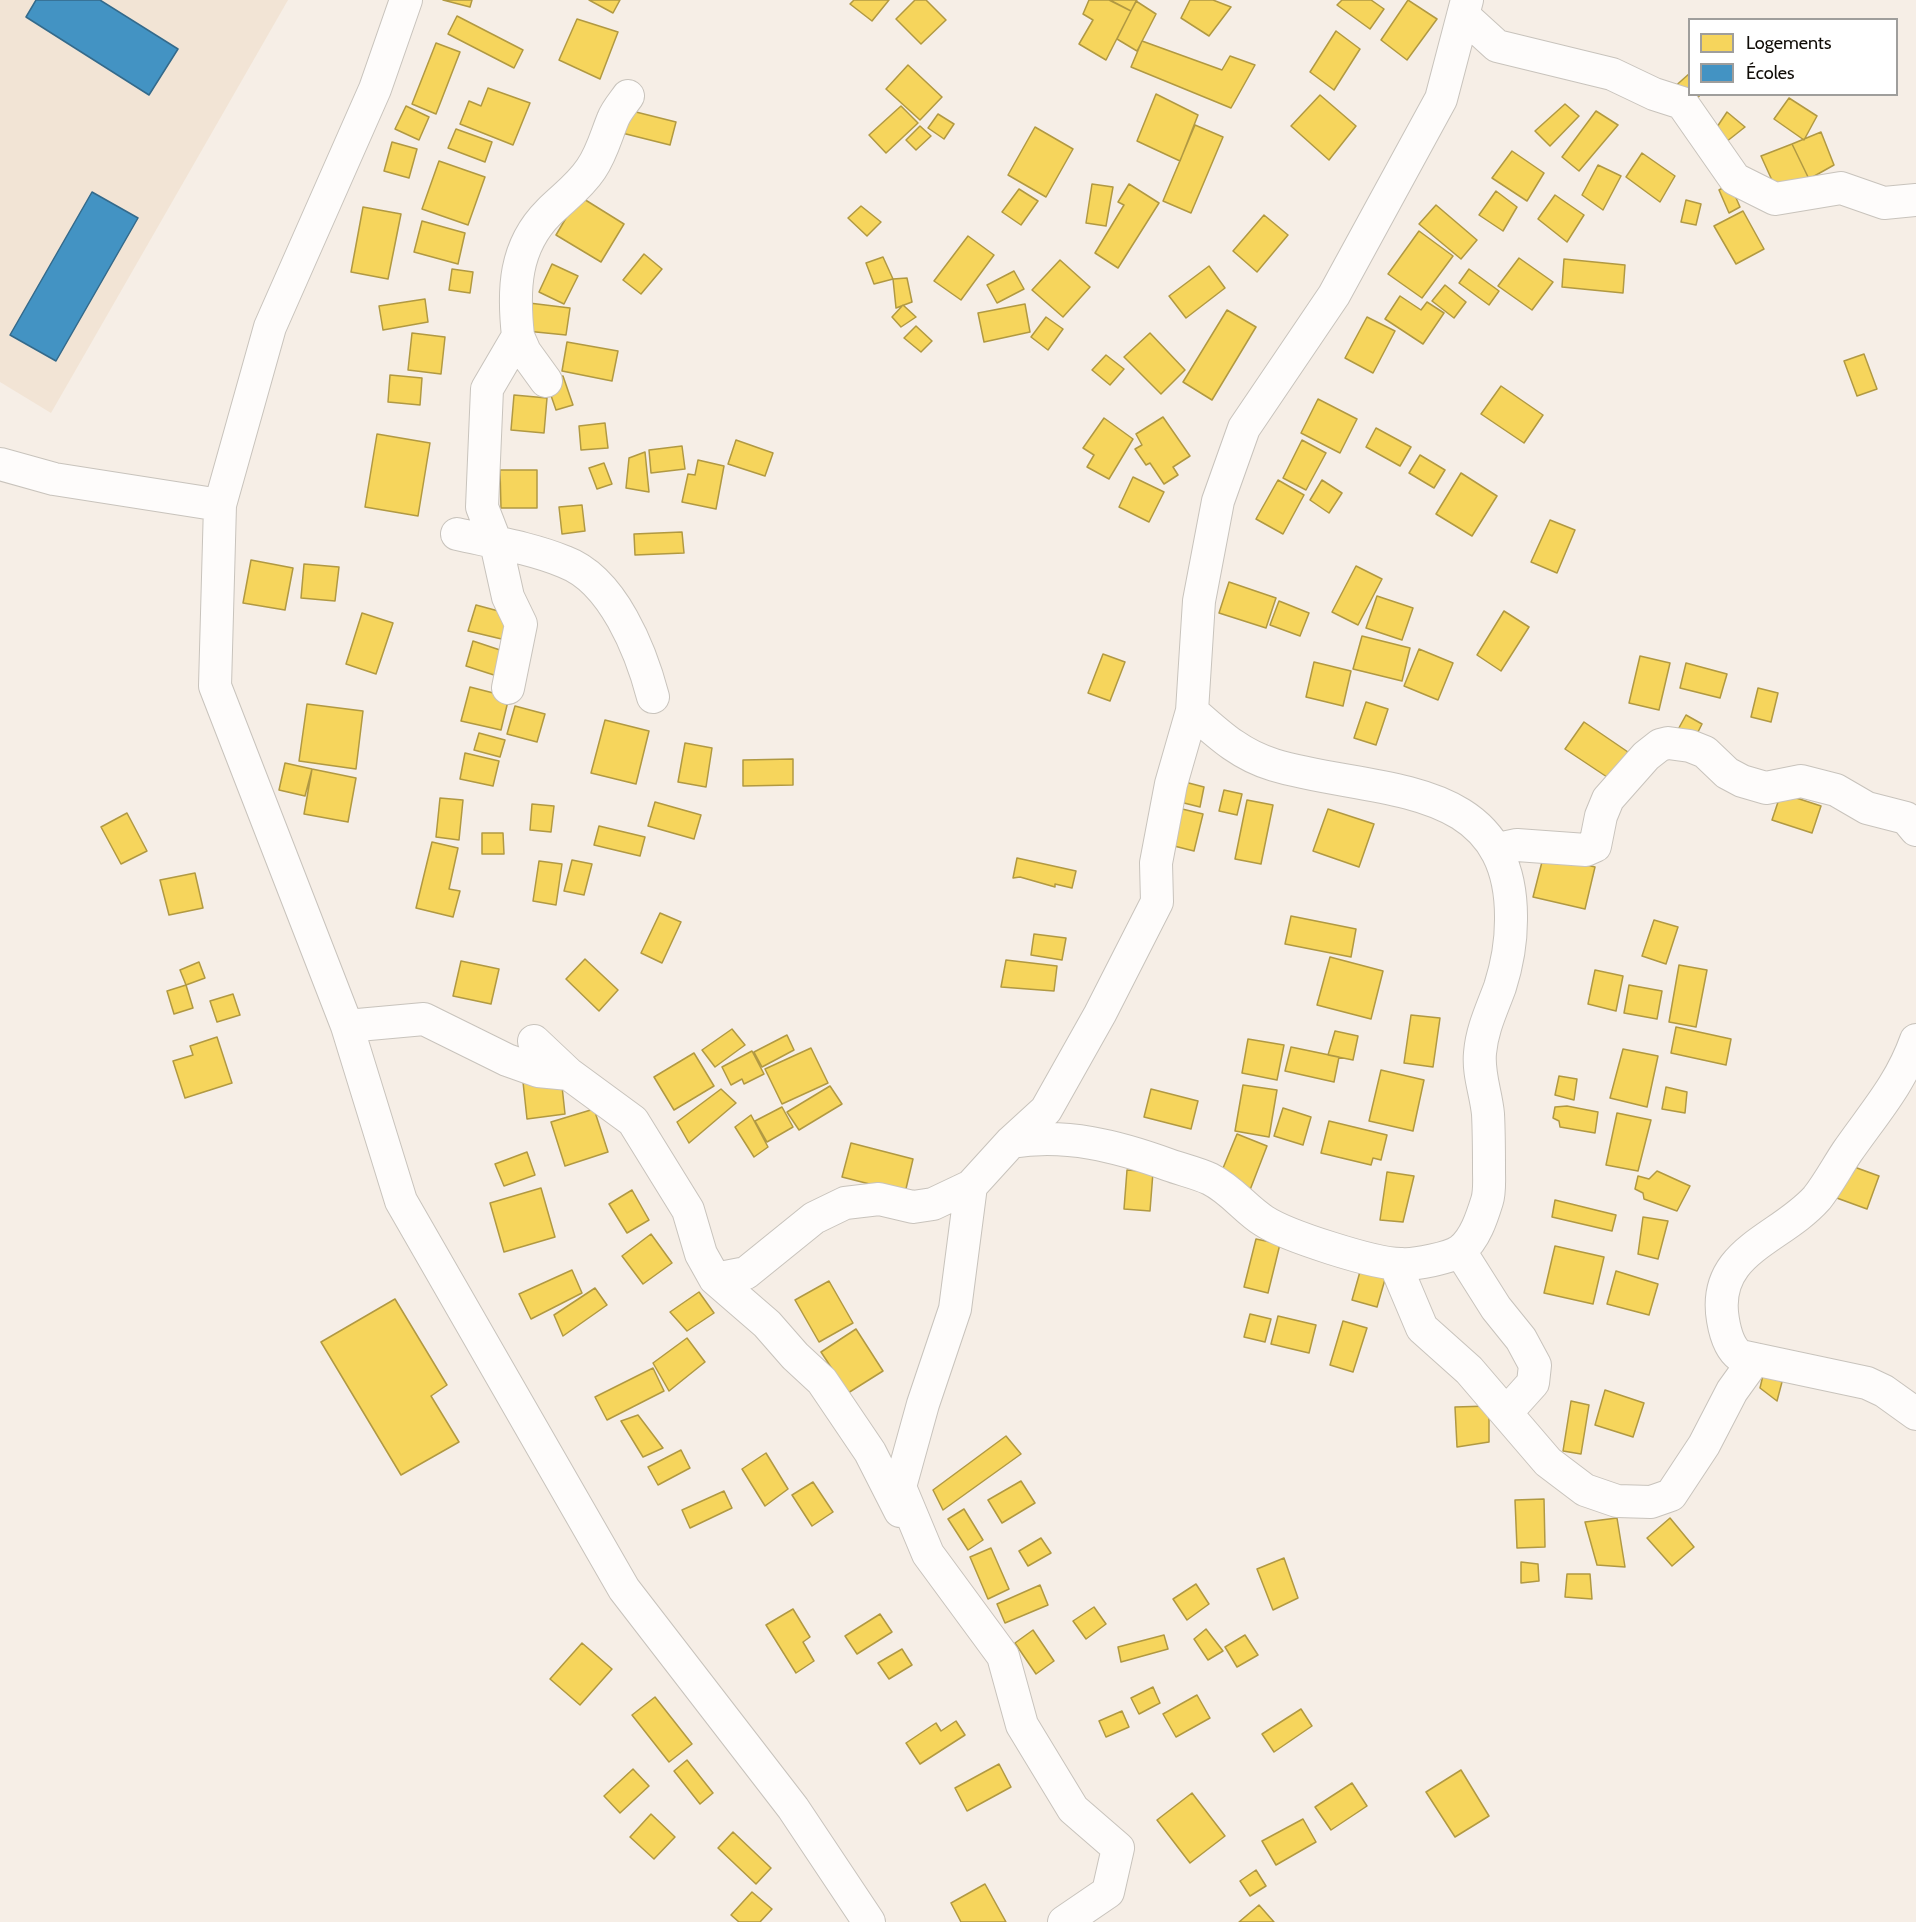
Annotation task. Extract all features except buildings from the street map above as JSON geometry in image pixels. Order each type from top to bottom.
[{"type":"street","points":[[406,0],[375,89],[270,327],[220,505],[215,686],[347,1026],[401,1201],[624,1589],[793,1808],[869,1922]]},
{"type":"street","points":[[1465,7],[1497,46],[1612,74],[1654,94],[1682,103],[1735,179],[1775,199],[1841,188],[1884,203],[1916,200]]},
{"type":"street","points":[[715,1279],[746,1273],[814,1218],[845,1203],[879,1199],[913,1207],[933,1204],[971,1186],[1011,1142],[1046,1110],[1069,1072],[1157,902],[1156,863],[1171,784],[1192,711],[1199,601],[1218,501],[1245,428],[1334,295],[1441,99],[1465,7]]},
{"type":"street","points":[[546,381],[525,352],[518,336],[516,276],[522,254],[534,230],[549,212],[579,187],[605,143],[614,117],[628,96]]},
{"type":"street","points":[[508,688],[521,624],[508,597],[496,543],[482,507],[487,389],[518,336]]},
{"type":"street","points":[[0,464],[54,478],[220,505]]},
{"type":"street","points":[[457,534],[567,562],[599,583],[643,658],[653,697]]},
{"type":"street","points":[[1011,1142],[1034,1138],[1065,1139],[1102,1144],[1143,1156],[1211,1180],[1237,1196],[1264,1221],[1356,1255],[1395,1263],[1425,1262],[1460,1251],[1475,1232],[1489,1197],[1488,1113],[1479,1064],[1481,1043],[1510,948],[1512,917],[1506,869],[1498,849],[1467,816],[1445,806],[1381,786],[1274,765],[1236,749],[1192,711]]},
{"type":"street","points":[[1498,849],[1517,846],[1586,850],[1595,846],[1601,816],[1608,799],[1646,756],[1660,745],[1668,743],[1690,746],[1705,752],[1727,773],[1754,785],[1766,788],[1801,781],[1836,790],[1867,808],[1906,818],[1916,830]]},
{"type":"street","points":[[347,1026],[424,1019],[507,1060],[538,1071],[569,1074]]},
{"type":"street","points":[[1916,1040],[1905,1069],[1884,1104],[1817,1198],[1779,1230],[1746,1253],[1732,1269],[1720,1293],[1725,1329],[1735,1353],[1867,1383],[1884,1391],[1916,1414]]},
{"type":"street","points":[[534,1041],[569,1074],[633,1120],[688,1210],[701,1254],[715,1279],[767,1324],[795,1356],[822,1381],[870,1452],[892,1498],[928,1554],[1003,1656],[1022,1725],[1073,1809],[1118,1848],[1108,1892],[1064,1922]]},
{"type":"street","points":[[928,1554],[900,1487],[922,1404],[955,1310],[971,1186]]},
{"type":"street","points":[[1460,1251],[1496,1308],[1521,1339],[1534,1365],[1533,1383],[1506,1413]]},
{"type":"street","points":[[1395,1263],[1422,1328],[1469,1370],[1533,1446],[1569,1480],[1585,1490],[1617,1501],[1651,1502],[1671,1495],[1704,1445],[1732,1391],[1755,1359]]},
{"type":"shaded area","points":[[0,0],[288,0],[51,413],[0,382]]}]
